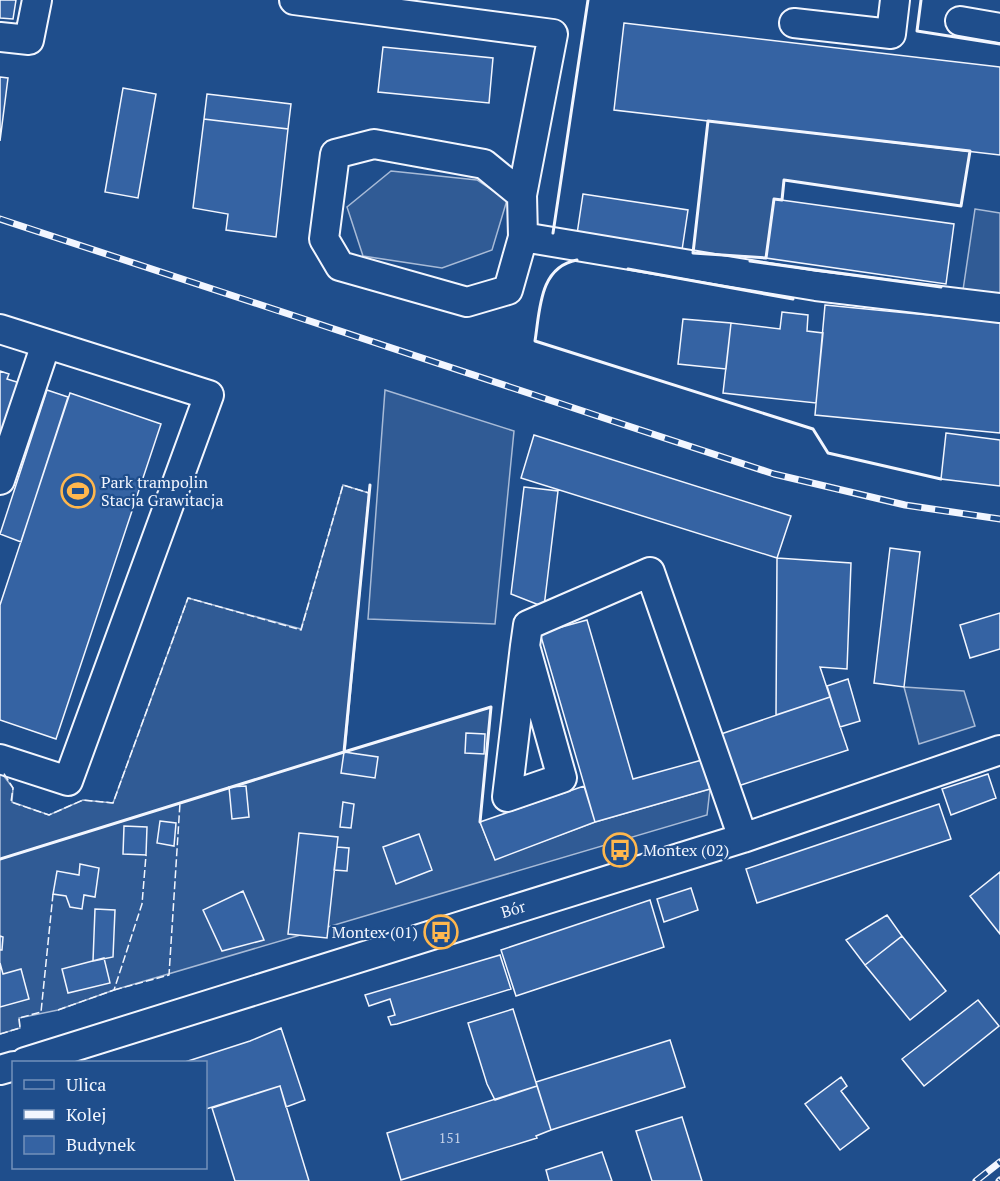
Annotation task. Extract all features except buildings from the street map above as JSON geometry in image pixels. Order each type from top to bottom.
[{"type":"street","points":[[0,37],[29,40],[37,0]]},
{"type":"street","points":[[294,0],[553,34],[522,195],[523,237],[508,290],[467,302],[340,266],[324,238],[335,154],[374,144],[484,164],[522,195]]},
{"type":"street","points":[[794,23],[891,34],[895,0]]},
{"type":"street","points":[[960,21],[1000,28]]},
{"type":"street","points":[[523,237],[816,286],[1000,308]]},
{"type":"street","points":[[0,329],[209,395],[68,781],[0,759]]},
{"type":"street","points":[[0,480],[46,344]]},
{"type":"street","points":[[525,646],[528,625],[650,572],[743,838]]},
{"type":"street","name":"Bór","points":[[28,1061],[743,838],[1000,750]]},
{"type":"shaded area","points":[[708,121],[970,151],[961,206],[784,180],[782,200],[774,200],[766,258],[693,253]]},
{"type":"shaded area","points":[[391,171],[477,180],[507,200],[492,250],[442,268],[363,256],[347,207]]},
{"type":"shaded area","points":[[975,209],[1000,213],[1000,295],[963,290]]},
{"type":"shaded area","points":[[385,390],[514,431],[495,624],[368,619]]},
{"type":"shaded area","points":[[343,485],[369,493],[345,752],[491,707],[480,822],[495,859],[595,822],[710,789],[707,815],[114,990],[58,1010],[19,1018],[20,1028],[0,1034],[0,771],[13,788],[12,802],[49,815],[83,800],[113,803],[188,598],[301,629]]},
{"type":"shaded area","points":[[904,687],[964,691],[975,726],[919,744]]},
{"type":"railway","points":[[0,219],[774,474],[905,505],[1000,519]]},
{"type":"railway","points":[[976,1181],[1000,1162]]},
{"type":"fence","points":[[0,859],[344,752],[369,493],[343,485],[301,630],[188,598],[113,803],[83,800],[49,815],[11,802],[13,788],[3,772]]},
{"type":"fence","points":[[114,990],[169,975],[180,803]]},
{"type":"fence","points":[[58,1010],[114,990],[142,904],[146,855]]},
{"type":"fence","points":[[0,1034],[20,1028],[19,1018],[41,1012],[53,894]]},
{"type":"wall","points":[[553,233],[588,0]]},
{"type":"wall","points":[[921,0],[917,31],[1000,44]]},
{"type":"wall","points":[[708,121],[970,151],[961,206],[784,180],[782,200],[774,199],[766,258],[693,253],[708,121]]},
{"type":"wall","points":[[577,260],[564,264],[548,281],[540,304],[535,341],[813,429],[828,453],[941,479]]},
{"type":"wall","points":[[750,261],[941,287]]},
{"type":"wall","points":[[628,269],[793,299]]},
{"type":"wall","points":[[370,485],[344,752],[491,707],[480,822]]},
{"type":"wall","points":[[0,859],[344,752]]},
{"type":"place","name":"Park trampolin Stacja Grawitacja","points":[[78,491]]},
{"type":"place","name":"Montex (02)","points":[[620,850]]},
{"type":"place","name":"Montex (01)","points":[[441,932]]}]
